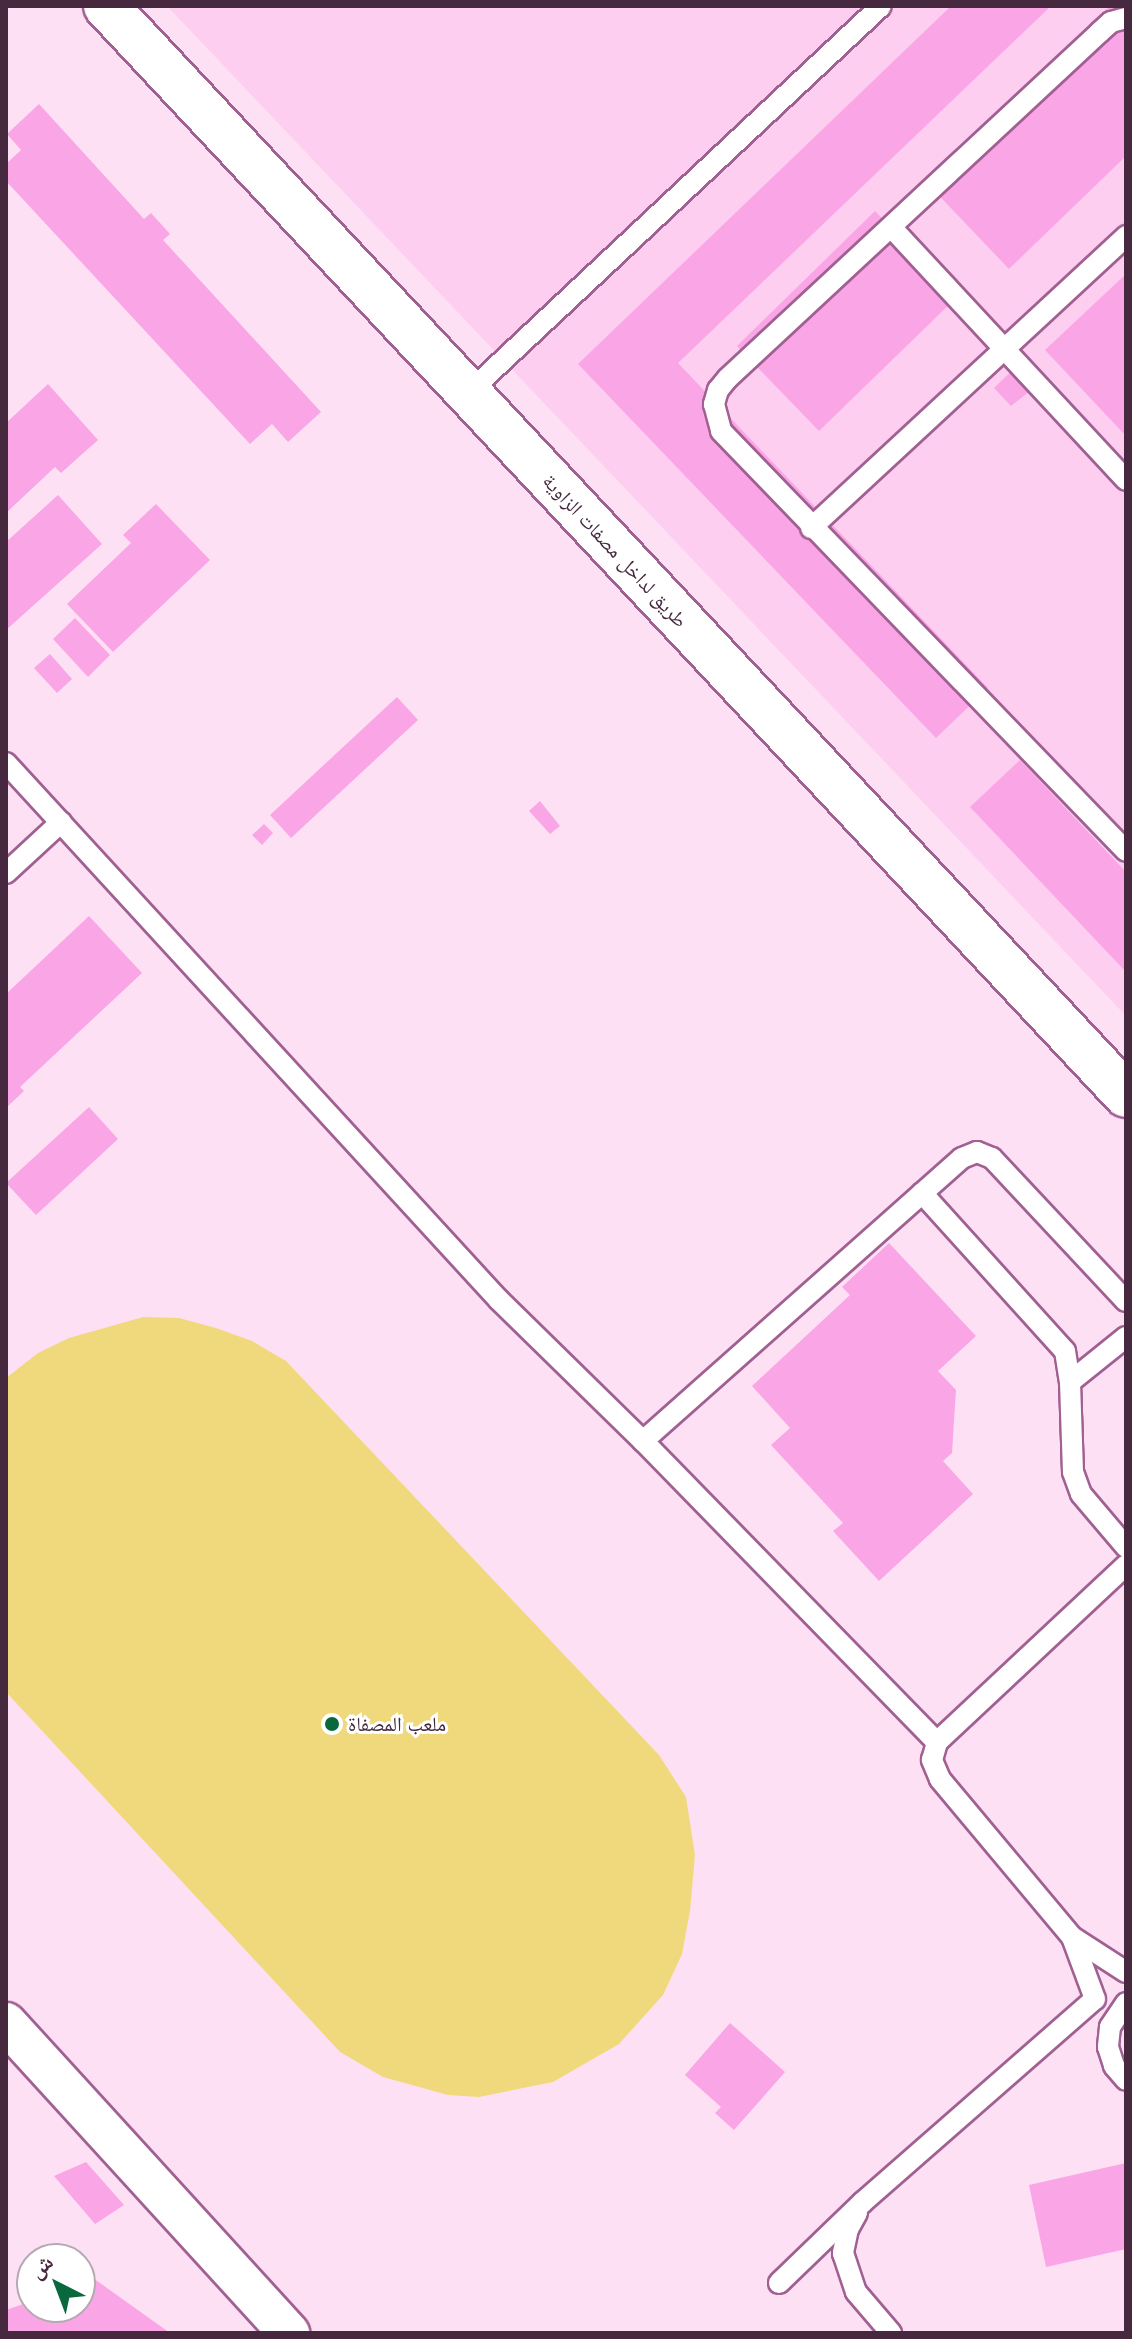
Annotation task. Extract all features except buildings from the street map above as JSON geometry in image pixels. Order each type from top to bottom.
[{"type":"street","name":"طريق لداخل مصفات الزاوية","points":[[106,6],[1126,1095]]},
{"type":"street","points":[[6,2023],[289,2333]]},
{"type":"lane","points":[[467,394],[874,8]]},
{"type":"lane","points":[[1126,18],[1111,22],[727,379],[718,390],[714,404],[721,431],[811,528],[1126,851]]},
{"type":"lane","points":[[891,227],[1126,480]]},
{"type":"lane","points":[[811,528],[1126,236]]},
{"type":"lane","points":[[6,763],[499,1300],[643,1441],[937,1742]]},
{"type":"lane","points":[[6,873],[61,822]]},
{"type":"lane","points":[[643,1441],[962,1158],[977,1152],[992,1158],[1126,1301]]},
{"type":"lane","points":[[922,1193],[1065,1351],[1070,1382],[1073,1472],[1081,1494],[1126,1547]]},
{"type":"lane","points":[[1070,1382],[1126,1337]]},
{"type":"lane","points":[[1126,1565],[937,1742],[932,1760],[940,1779],[1072,1937],[1126,1972]]},
{"type":"lane","points":[[1072,1937],[1095,1999],[1114,2066],[1126,2080]]},
{"type":"lane","points":[[779,2283],[863,2202],[1095,1999]]},
{"type":"lane","points":[[1108,2047],[1110,2027],[1126,2003]]},
{"type":"lane","points":[[863,2202],[848,2229],[843,2253],[856,2292],[891,2333]]},
{"type":"shaded area","points":[[167,6],[1126,6],[1126,1016]]},
{"type":"shaded area","name":"ملعب المصفاة","points":[[143,1317],[179,1318],[216,1328],[252,1341],[286,1361],[659,1755],[686,1797],[695,1855],[690,1911],[682,1954],[663,1995],[619,2044],[553,2082],[479,2097],[448,2095],[383,2077],[340,2052],[6,1692],[6,1378],[38,1353],[69,1338]]},
{"type":"place","name":"ملعب المصفاة","points":[[332,1724]]}]
